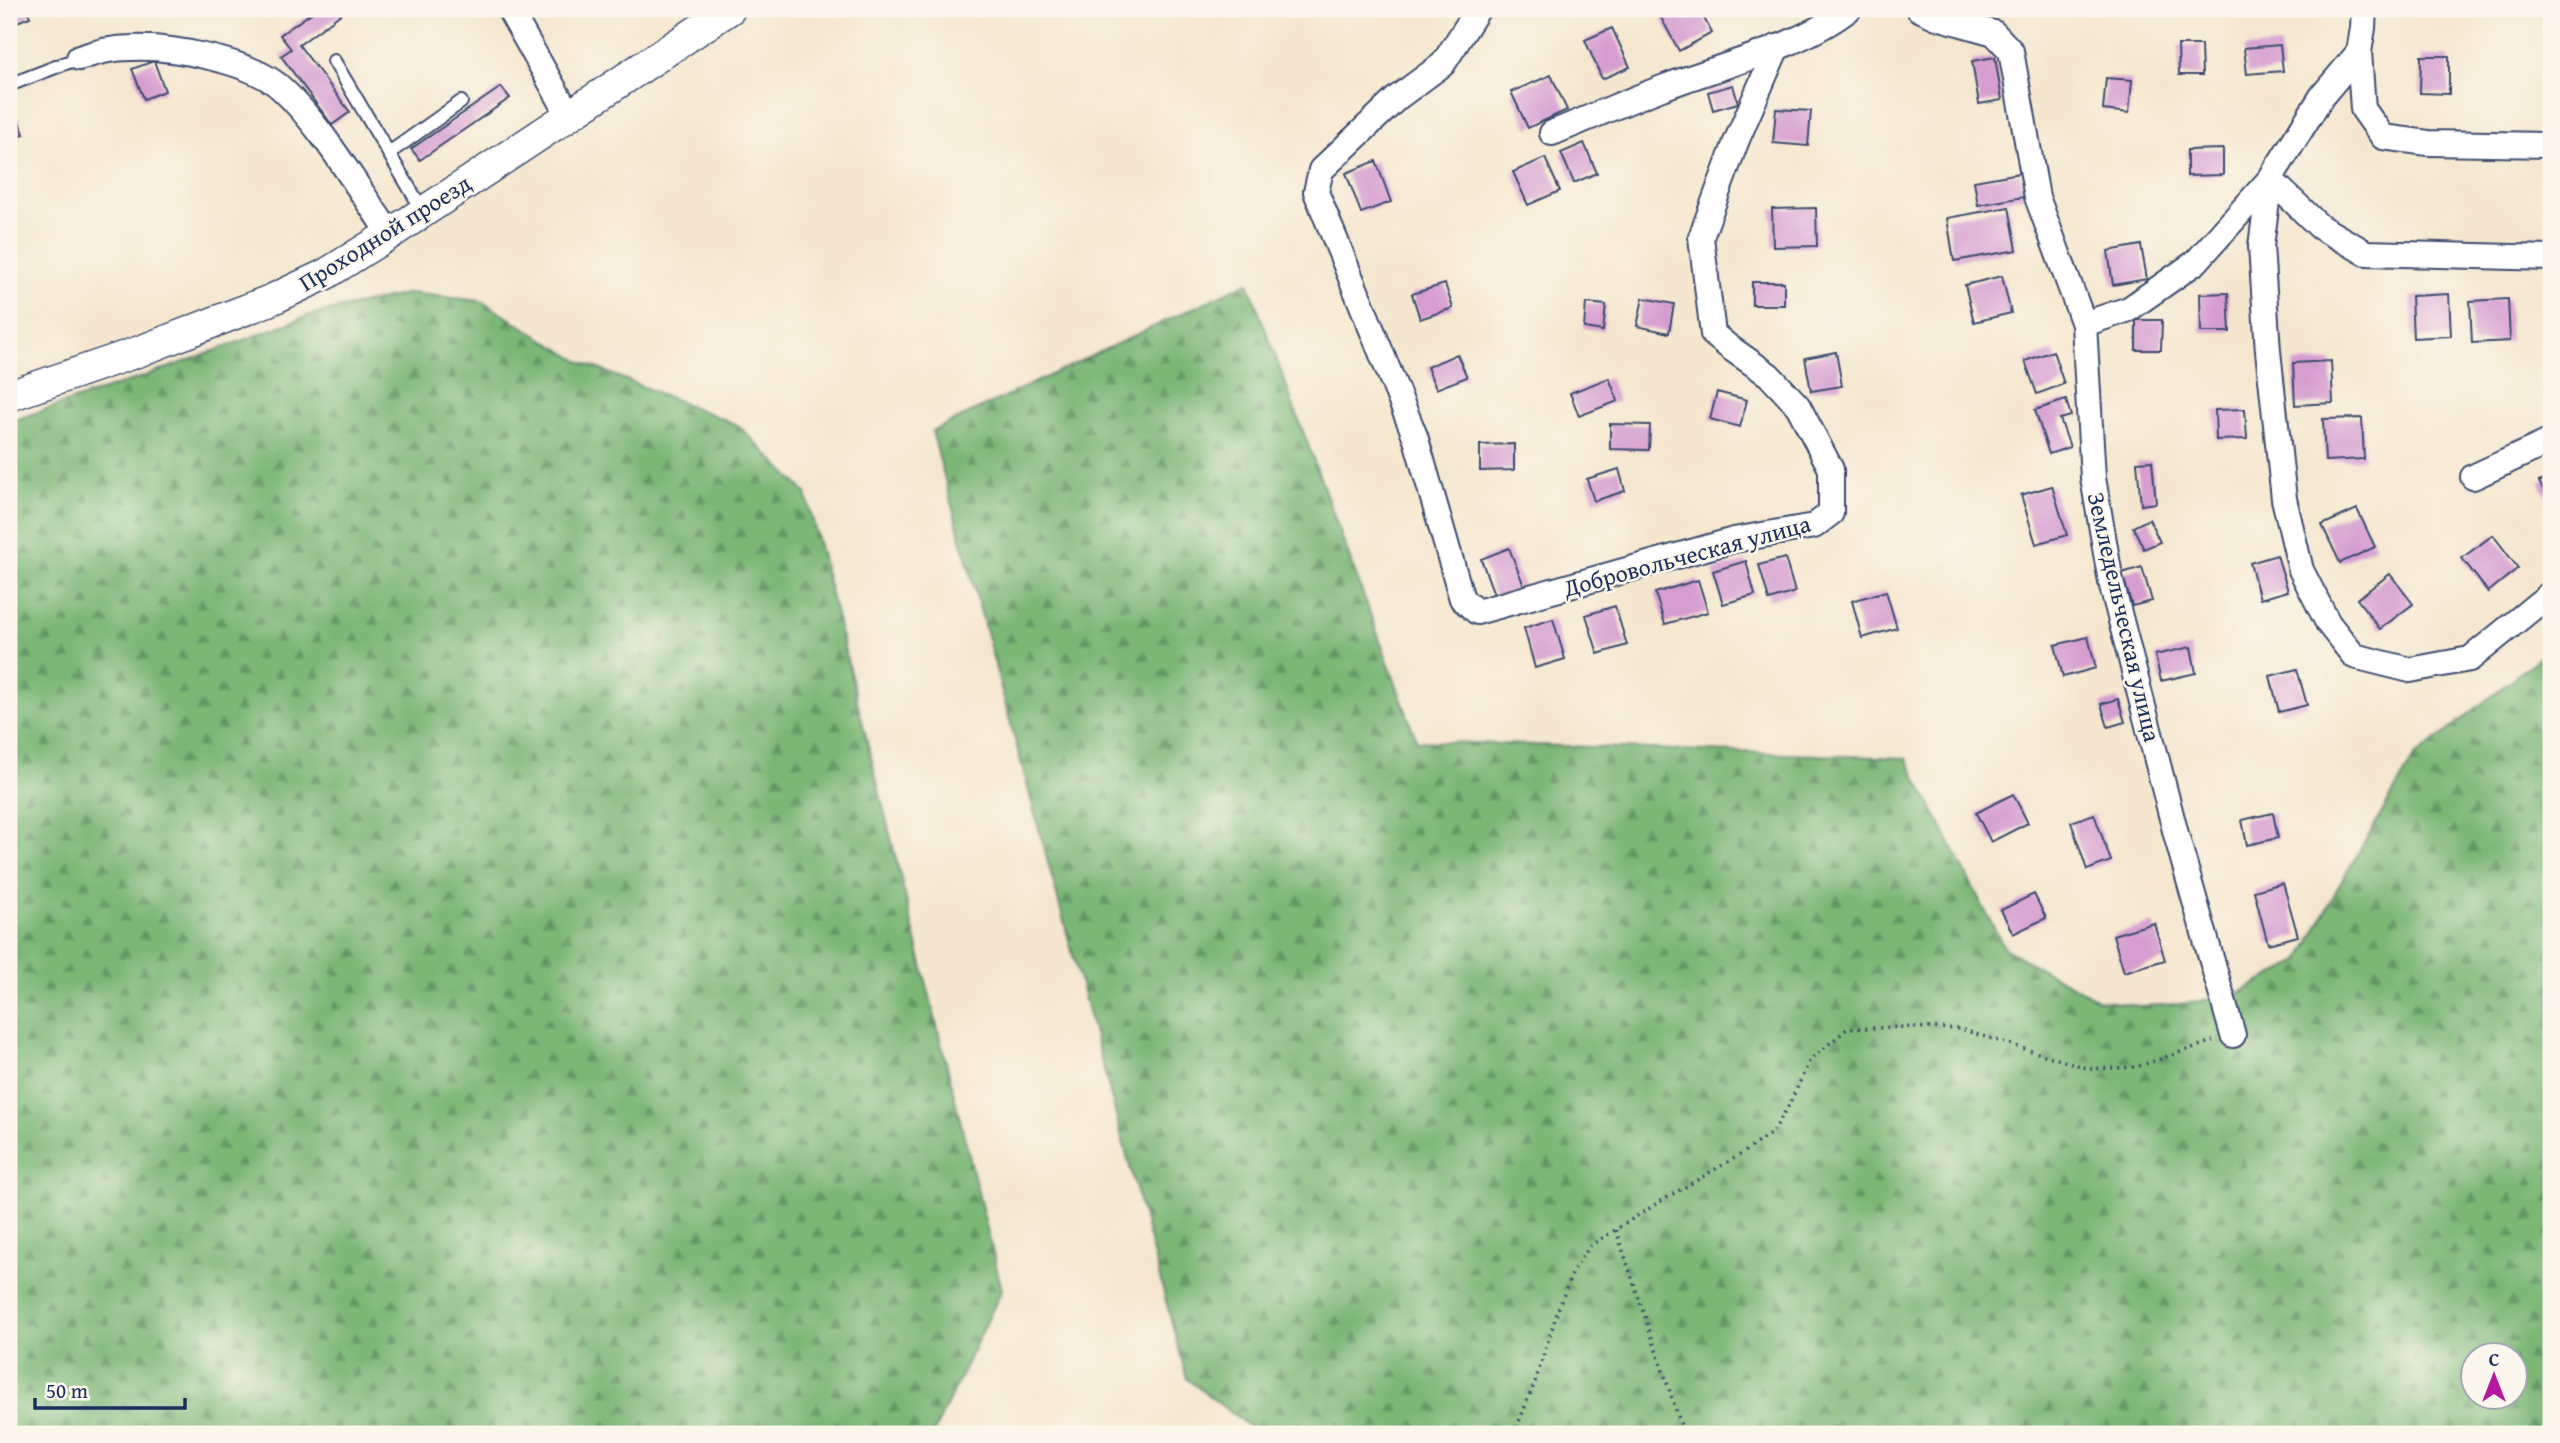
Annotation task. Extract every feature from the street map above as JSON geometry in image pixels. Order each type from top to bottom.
[{"type":"street","points":[[509,9],[569,115]]},
{"type":"street","name":"Добровольческая улица","points":[[1478,9],[1443,64],[1397,98],[1321,170],[1316,192],[1415,436],[1462,599],[1477,612],[1734,540],[1814,526],[1831,513],[1830,470],[1798,406],[1769,375],[1713,334],[1701,237],[1777,47]]},
{"type":"street","points":[[1552,133],[1661,88],[1777,47],[1849,9]]},
{"type":"street","name":"Земледельческая улица","points":[[1919,9],[1937,17],[1994,33],[2011,51],[2037,197],[2084,324],[2093,478],[2111,582],[2177,838],[2233,1035]]},
{"type":"street","points":[[2364,9],[2359,52],[2363,109],[2383,136],[2428,143],[2551,145]]},
{"type":"street","name":"Проходной проезд","points":[[9,396],[140,351],[273,299],[326,274],[569,115],[717,12]]},
{"type":"street","points":[[79,58],[99,51],[131,48],[177,51],[216,58],[262,75],[281,87],[302,111],[390,234]]},
{"type":"street","points":[[2084,324],[2129,309],[2196,262],[2270,179],[2322,96],[2359,52]]},
{"type":"street","points":[[2270,179],[2320,227],[2366,253],[2551,258]]},
{"type":"street","points":[[2270,179],[2261,246],[2268,351],[2284,499],[2301,569],[2328,623],[2354,656],[2410,670],[2470,659],[2551,593]]},
{"type":"street","points":[[2473,477],[2551,441]]},
{"type":"lane","points":[[9,85],[79,58]]},
{"type":"lane","points":[[334,61],[424,211]]},
{"type":"lane","points":[[389,153],[461,102]]},
{"type":"path","points":[[1514,1434],[1574,1269],[1590,1246],[1744,1153],[1773,1132],[1810,1060],[1847,1029],[1960,1029],[2090,1069],[2136,1067],[2233,1035]]},
{"type":"path","points":[[1616,1230],[1684,1434]]},
{"type":"green space","points":[[1248,282],[1417,741],[1906,758],[2005,949],[2099,1000],[2139,1006],[2181,1004],[2235,995],[2300,961],[2337,889],[2414,758],[2551,648],[2551,1434],[1259,1434],[1187,1379],[932,431]]},
{"type":"green space","points":[[410,293],[481,301],[579,361],[738,425],[806,493],[1002,1290],[933,1434],[9,1434],[9,422],[157,372],[311,315]]},
{"type":"building","points":[[9,9],[27,9],[30,17],[9,25]]},
{"type":"building","points":[[317,9],[345,11],[299,45],[350,112],[332,125],[281,56],[291,49],[280,35]]},
{"type":"building","points":[[1669,9],[1699,9],[1712,33],[1679,51],[1659,14]]},
{"type":"building","points":[[1612,28],[1630,67],[1602,79],[1585,40]]},
{"type":"building","points":[[2178,45],[2201,45],[2202,75],[2179,75]]},
{"type":"building","points":[[2280,45],[2283,71],[2247,74],[2244,48]]},
{"type":"building","points":[[2421,56],[2449,56],[2449,94],[2420,93]]},
{"type":"building","points":[[1995,57],[2002,100],[1979,104],[1972,61]]},
{"type":"building","points":[[154,61],[165,91],[144,99],[132,69]]},
{"type":"building","points":[[1551,75],[1567,110],[1528,128],[1511,92]]},
{"type":"building","points":[[2106,78],[2132,80],[2129,113],[2103,110]]},
{"type":"building","points":[[1733,85],[1738,103],[1713,110],[1708,92]]},
{"type":"building","points":[[501,87],[510,98],[420,160],[411,149]]},
{"type":"building","points":[[12,104],[24,134],[9,140],[9,106]]},
{"type":"building","points":[[1776,109],[1811,111],[1808,146],[1773,143]]},
{"type":"building","points":[[1584,143],[1597,173],[1574,183],[1561,153]]},
{"type":"building","points":[[2223,149],[2223,175],[2187,176],[2187,150]]},
{"type":"building","points":[[1545,158],[1560,191],[1528,205],[1513,172]]},
{"type":"building","points":[[1376,161],[1391,202],[1361,213],[1346,173]]},
{"type":"building","points":[[2020,173],[2024,197],[1978,205],[1974,181]]},
{"type":"building","points":[[2009,207],[2017,250],[1954,261],[1947,218]]},
{"type":"building","points":[[1816,208],[1817,246],[1773,247],[1772,209]]},
{"type":"building","points":[[2141,245],[2147,279],[2113,285],[2108,251]]},
{"type":"building","points":[[2002,276],[2011,313],[1974,322],[1965,285]]},
{"type":"building","points":[[1752,282],[1784,282],[1784,305],[1752,305]]},
{"type":"building","points":[[1445,284],[1453,308],[1420,319],[1412,294]]},
{"type":"building","points":[[2228,293],[2230,332],[2201,332],[2200,294]]},
{"type":"building","points":[[2449,294],[2451,336],[2413,338],[2411,296]]},
{"type":"building","points":[[1643,298],[1674,304],[1669,333],[1637,326]]},
{"type":"building","points":[[2508,299],[2510,341],[2472,343],[2470,301]]},
{"type":"building","points":[[1586,303],[1606,305],[1603,331],[1584,328]]},
{"type":"building","points":[[2136,320],[2162,320],[2161,350],[2136,350]]},
{"type":"building","points":[[2053,351],[2064,384],[2037,394],[2025,361]]},
{"type":"building","points":[[1836,352],[1842,386],[1811,391],[1805,358]]},
{"type":"building","points":[[1457,354],[1467,377],[1436,389],[1427,367]]},
{"type":"building","points":[[2331,361],[2333,403],[2295,405],[2293,363]]},
{"type":"building","points":[[1609,378],[1618,401],[1579,416],[1570,393]]},
{"type":"building","points":[[1717,392],[1747,400],[1740,427],[1710,419]]},
{"type":"building","points":[[2066,400],[2071,416],[2060,419],[2070,447],[2049,454],[2035,410]]},
{"type":"building","points":[[2245,409],[2247,439],[2216,440],[2215,410]]},
{"type":"building","points":[[2362,418],[2364,459],[2325,461],[2323,419]]},
{"type":"building","points":[[1610,424],[1650,425],[1649,450],[1610,449]]},
{"type":"building","points":[[1514,444],[1514,470],[1480,471],[1480,445]]},
{"type":"building","points":[[2152,461],[2156,503],[2141,505],[2137,462]]},
{"type":"building","points":[[1619,469],[1625,491],[1594,501],[1587,479]]},
{"type":"building","points":[[2551,476],[2551,504],[2539,482]]},
{"type":"building","points":[[2052,486],[2067,535],[2036,544],[2021,495]]},
{"type":"building","points":[[2357,509],[2375,547],[2340,563],[2322,525]]},
{"type":"building","points":[[2149,519],[2160,542],[2144,549],[2133,527]]},
{"type":"building","points":[[2493,535],[2518,568],[2488,592],[2462,558]]},
{"type":"building","points":[[1509,548],[1524,586],[1495,597],[1481,559]]},
{"type":"building","points":[[2277,555],[2288,591],[2260,599],[2250,563]]},
{"type":"building","points":[[1785,558],[1795,592],[1769,600],[1759,565]]},
{"type":"building","points":[[1746,561],[1755,595],[1723,604],[1713,571]]},
{"type":"building","points":[[2142,567],[2152,601],[2132,606],[2122,573]]},
{"type":"building","points":[[2390,574],[2413,604],[2380,629],[2357,599]]},
{"type":"building","points":[[1698,580],[1708,612],[1665,624],[1655,593]]},
{"type":"building","points":[[1886,591],[1897,628],[1862,638],[1852,601]]},
{"type":"building","points":[[1615,606],[1627,645],[1598,654],[1586,615]]},
{"type":"building","points":[[1553,619],[1565,659],[1535,668],[1524,628]]},
{"type":"building","points":[[2088,637],[2096,668],[2063,677],[2055,645]]},
{"type":"building","points":[[2191,647],[2196,673],[2161,681],[2155,655]]},
{"type":"building","points":[[2297,669],[2307,705],[2279,712],[2270,676]]},
{"type":"building","points":[[2118,699],[2125,722],[2108,727],[2101,704]]},
{"type":"building","points":[[2013,794],[2028,823],[1991,842],[1976,813]]},
{"type":"building","points":[[2273,813],[2278,838],[2247,845],[2242,820]]},
{"type":"building","points":[[2094,814],[2111,861],[2087,870],[2071,822]]},
{"type":"building","points":[[2283,883],[2298,936],[2268,944],[2254,891]]},
{"type":"building","points":[[2034,894],[2046,918],[2013,934],[2001,910]]},
{"type":"building","points":[[2154,923],[2165,960],[2124,972],[2113,935]]}]
